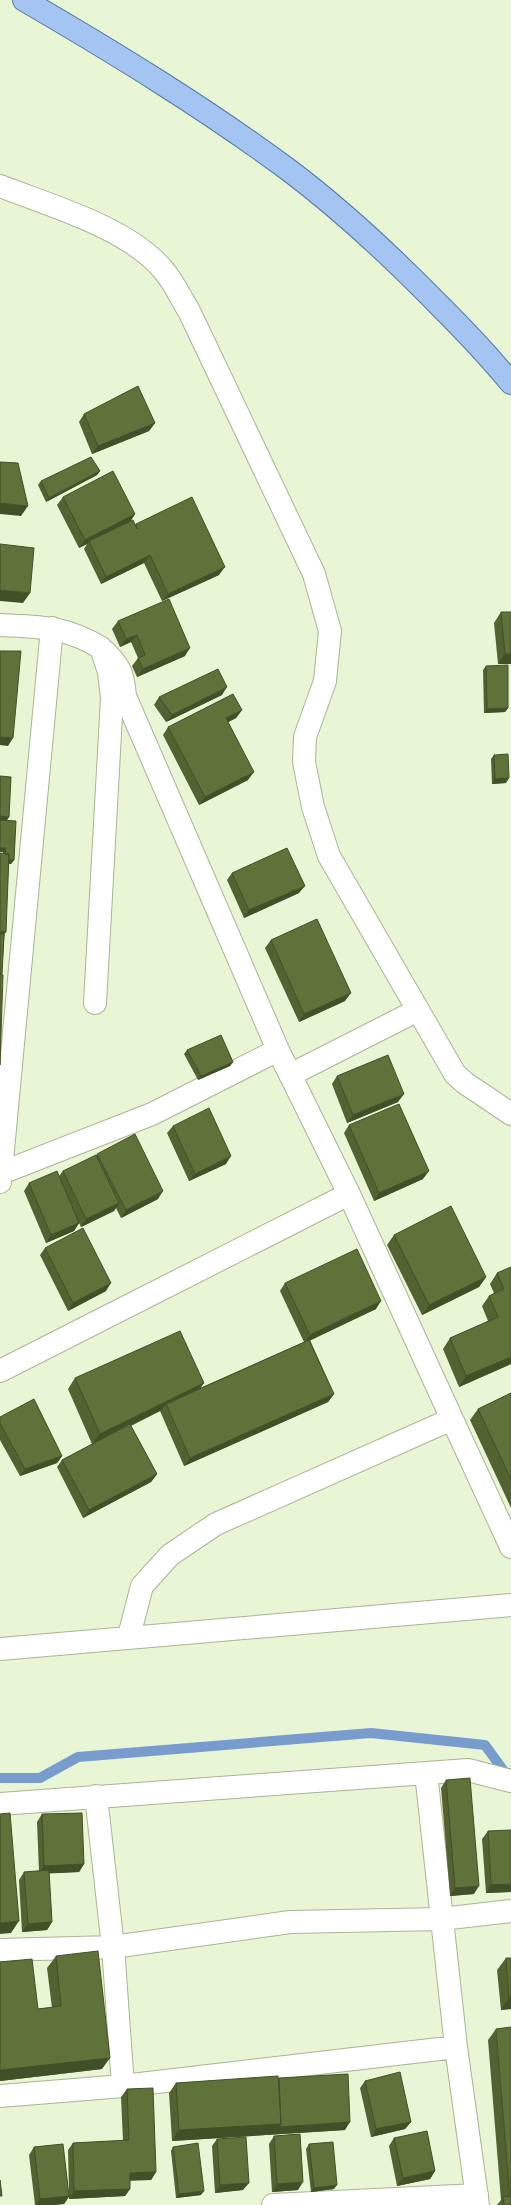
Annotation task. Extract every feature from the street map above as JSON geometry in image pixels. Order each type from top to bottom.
[{"type":"main road","points":[[24,0],[108,49],[185,98],[290,172],[387,253],[490,357],[511,383]]},
{"type":"street","points":[[0,186],[93,222],[134,244],[164,271],[189,311],[314,574],[330,630],[325,681],[305,737],[304,762],[312,807],[329,856],[455,1074],[464,1083],[511,1114]]},
{"type":"street","points":[[0,625],[52,628],[69,632],[101,648],[118,663],[124,678],[126,696],[278,1050],[349,1194],[511,1547]]},
{"type":"street","points":[[52,628],[0,1178],[152,1114],[278,1050]]},
{"type":"street","points":[[95,1003],[112,698],[109,672],[101,648]]},
{"type":"street","points":[[290,1075],[418,1010]]},
{"type":"street","points":[[0,1371],[349,1194]]},
{"type":"street","points":[[129,1636],[142,1586],[177,1551],[216,1524],[452,1419]]},
{"type":"street","points":[[0,1649],[129,1636],[316,1623],[511,1605]]},
{"type":"street","points":[[0,1804],[468,1770],[511,1781]]},
{"type":"street","points":[[273,2205],[477,2200],[456,2047],[426,1773]]},
{"type":"street","points":[[96,1796],[113,1947],[123,2086]]},
{"type":"street","points":[[0,1950],[113,1947],[290,1922],[441,1919],[511,1911]]},
{"type":"street","points":[[0,2096],[123,2086],[456,2047]]},
{"type":"building","points":[[138,386],[155,423],[98,446],[84,414]]},
{"type":"building","points":[[91,457],[100,471],[49,498],[41,481]]},
{"type":"building","points":[[0,462],[18,463],[28,506],[0,503]]},
{"type":"building","points":[[113,471],[135,514],[85,540],[63,497]]},
{"type":"building","points":[[192,497],[225,567],[168,594],[150,555],[106,577],[89,541],[133,520],[137,529],[136,524]]},
{"type":"building","points":[[0,544],[34,548],[30,593],[0,590]]},
{"type":"building","points":[[169,599],[190,648],[143,669],[138,658],[145,655],[137,635],[126,639],[118,621]]},
{"type":"building","points":[[501,612],[511,612],[511,654],[505,654]]},
{"type":"building","points":[[0,651],[21,651],[13,738],[0,737]]},
{"type":"building","points":[[508,665],[508,708],[487,709],[486,666]]},
{"type":"building","points":[[218,669],[227,687],[172,715],[159,697]]},
{"type":"building","points":[[233,694],[242,710],[226,718],[254,772],[205,797],[168,727]]},
{"type":"building","points":[[508,754],[509,778],[495,779],[494,755]]},
{"type":"building","points":[[0,776],[11,777],[9,817],[0,816]]},
{"type":"building","points":[[0,820],[16,821],[14,860],[9,860],[9,854],[5,854],[6,848],[0,848]]},
{"type":"building","points":[[287,848],[305,886],[249,910],[232,873]]},
{"type":"building","points":[[0,853],[9,854],[6,932],[0,932]]},
{"type":"building","points":[[317,919],[351,993],[304,1014],[271,940]]},
{"type":"building","points":[[0,934],[4,934],[2,974],[0,974]]},
{"type":"building","points":[[0,974],[3,975],[0,1065]]},
{"type":"building","points":[[221,1035],[233,1062],[201,1076],[187,1050]]},
{"type":"building","points":[[388,1055],[404,1094],[353,1115],[337,1076]]},
{"type":"building","points":[[399,1104],[429,1171],[379,1193],[349,1125]]},
{"type":"building","points":[[209,1108],[231,1156],[195,1174],[173,1126]]},
{"type":"building","points":[[135,1134],[163,1191],[126,1210],[97,1154]]},
{"type":"building","points":[[96,1155],[119,1203],[86,1219],[63,1171]]},
{"type":"building","points":[[57,1171],[79,1223],[51,1235],[29,1183]]},
{"type":"building","points":[[451,1206],[486,1277],[429,1305],[394,1235]]},
{"type":"building","points":[[83,1228],[111,1283],[73,1303],[45,1248]]},
{"type":"building","points":[[357,1249],[381,1301],[310,1335],[285,1283]]},
{"type":"building","points":[[511,1267],[511,1357],[466,1376],[450,1338],[498,1317],[489,1296],[504,1289],[497,1273]]},
{"type":"building","points":[[180,1331],[204,1383],[100,1434],[75,1378]]},
{"type":"building","points":[[309,1340],[334,1394],[190,1458],[166,1404]]},
{"type":"building","points":[[511,1393],[511,1479],[478,1409]]},
{"type":"building","points":[[34,1399],[62,1456],[25,1469],[0,1423],[0,1417]]},
{"type":"building","points":[[130,1424],[157,1474],[89,1510],[62,1460]]},
{"type":"building","points":[[470,1778],[479,1886],[455,1888],[446,1780]]},
{"type":"building","points":[[10,1813],[19,1921],[0,1923],[0,1814]]},
{"type":"building","points":[[82,1813],[84,1864],[44,1866],[42,1814]]},
{"type":"building","points":[[511,1830],[511,1884],[491,1885],[488,1831]]},
{"type":"building","points":[[49,1870],[52,1922],[28,1924],[24,1872]]},
{"type":"building","points":[[98,1951],[110,2058],[0,2070],[0,1962],[32,1959],[38,2009],[61,2006],[56,1956]]},
{"type":"building","points":[[506,1958],[511,1958],[511,1998],[509,1998]]},
{"type":"building","points":[[511,2027],[511,2205],[504,2205],[503,2197],[510,2196],[496,2029]]},
{"type":"building","points":[[400,2072],[411,2122],[376,2129],[365,2081]]},
{"type":"building","points":[[348,2074],[350,2122],[280,2127],[279,2078]]},
{"type":"building","points":[[278,2076],[281,2124],[179,2130],[176,2083]]},
{"type":"building","points":[[153,2088],[156,2172],[130,2173],[130,2189],[74,2191],[73,2143],[129,2140],[127,2089]]},
{"type":"building","points":[[427,2131],[435,2171],[403,2178],[394,2138]]},
{"type":"building","points":[[300,2134],[303,2182],[277,2184],[274,2136]]},
{"type":"building","points":[[246,2137],[249,2183],[220,2185],[217,2139]]},
{"type":"building","points":[[333,2142],[337,2185],[314,2188],[309,2144]]},
{"type":"building","points":[[198,2143],[204,2191],[179,2194],[173,2147]]},
{"type":"building","points":[[63,2144],[69,2196],[40,2199],[34,2147]]},
{"type":"building","points":[[0,2180],[2,2196],[0,2196]]},
{"type":"waterway","points":[[0,1778],[40,1778],[78,1757],[371,1733],[485,1745],[506,1774],[510,1773]]}]
